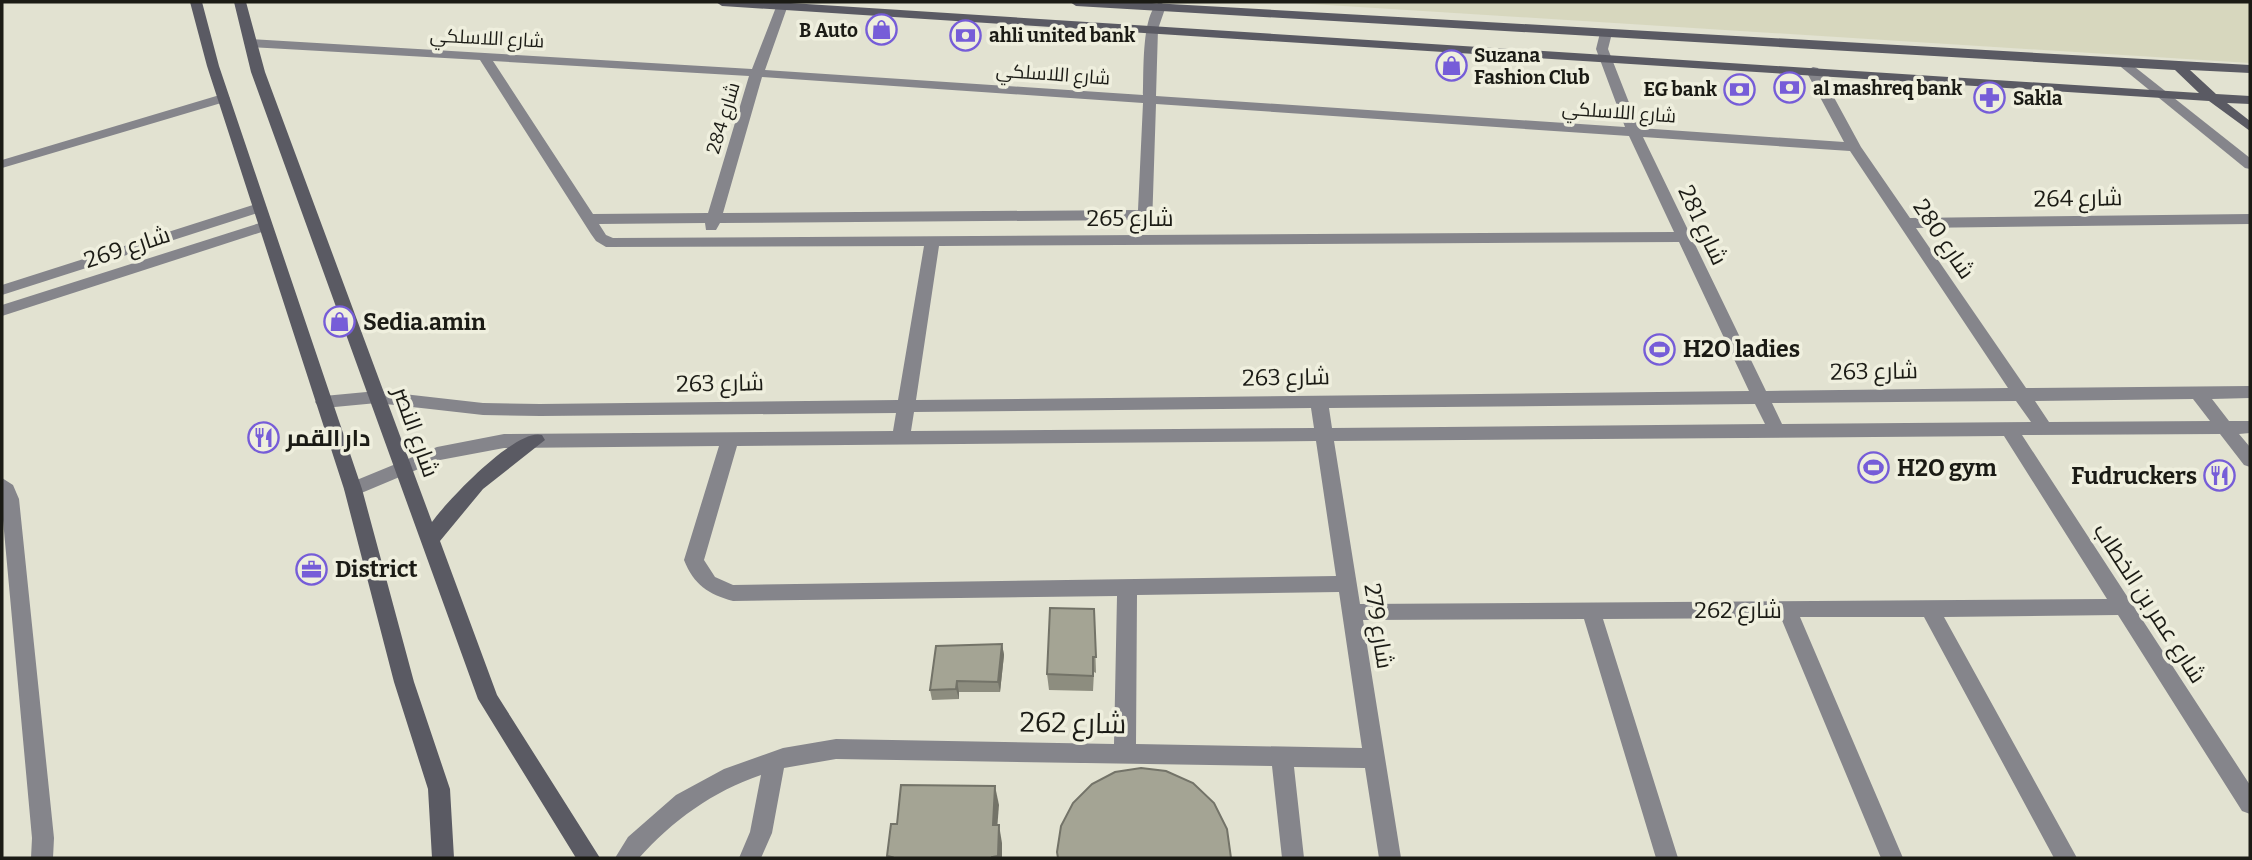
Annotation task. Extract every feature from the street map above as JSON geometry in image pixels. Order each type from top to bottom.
[{"type":"main road","points":[[196,2],[223,97],[353,489],[404,682],[439,789],[443,858]]},
{"type":"main road","name":"شارع النصر","points":[[240,2],[250,43],[488,699],[589,858]]},
{"type":"main road","points":[[722,2],[2250,100]]},
{"type":"main road","points":[[1076,2],[2250,69]]},
{"type":"main road","points":[[2177,65],[2210,96],[2250,127]]},
{"type":"main road","points":[[430,540],[449,511],[474,484],[503,460],[536,440]]},
{"type":"street","name":"شارع 284","points":[[706,244],[757,73],[782,5]]},
{"type":"street","points":[[1146,240],[1144,215],[1152,29],[1160,6]]},
{"type":"street","name":"شارع 281","points":[[1606,33],[1602,49],[1634,132],[1777,431]]},
{"type":"street","name":"شارع اللاسلكي","points":[[250,43],[757,73],[1854,147]]},
{"type":"street","name":"شارع 265","points":[[484,57],[601,238],[611,243],[1682,237]]},
{"type":"street","points":[[2126,64],[2250,165]]},
{"type":"street","name":"شارع 280","points":[[1813,71],[1854,147],[2044,428]]},
{"type":"street","points":[[2,164],[223,97]]},
{"type":"street","name":"شارع 269","points":[[2,290],[259,208]]},
{"type":"street","name":"شارع 265","points":[[589,219],[1144,215]]},
{"type":"street","name":"شارع 264","points":[[1905,223],[2250,219]]},
{"type":"street","name":"شارع 269","points":[[2,311],[266,226]]},
{"type":"street","points":[[901,438],[932,242]]},
{"type":"street","points":[[2197,392],[2250,460]]},
{"type":"street","name":"شارع 263","points":[[324,402],[377,397],[483,409],[2250,392]]},
{"type":"street","name":"شارع 279","points":[[1319,401],[1390,858]]},
{"type":"street","points":[[353,489],[403,467],[471,445],[504,440],[2250,427]]},
{"type":"street","name":"شارع عمر بن الخطاب","points":[[2009,429],[2250,804]]},
{"type":"street","points":[[730,439],[694,561],[699,576],[713,588],[733,593],[1348,584]]},
{"type":"street","points":[[2,485],[10,499],[43,838],[42,858]]},
{"type":"street","points":[[1125,754],[1127,587]]},
{"type":"street","name":"شارع 262","points":[[1352,612],[2124,607]]},
{"type":"street","points":[[1929,608],[2066,858]]},
{"type":"street","points":[[1787,609],[1892,858]]},
{"type":"street","points":[[1591,611],[1667,858]]},
{"type":"street","name":"شارع 262","points":[[626,858],[651,829],[695,796],[734,776],[801,752],[836,749],[1375,758]]},
{"type":"street","points":[[1282,756],[1293,858]]},
{"type":"street","points":[[750,858],[761,833],[774,763]]},
{"type":"shaded area","points":[[1280,2],[2250,2],[2250,63]]},
{"type":"building","points":[[1050,608],[1094,609],[1096,657],[1093,657],[1093,676],[1047,674]]},
{"type":"building","points":[[1002,644],[998,682],[957,681],[956,689],[930,690],[936,646]]},
{"type":"building","points":[[1141,768],[1166,771],[1193,783],[1214,803],[1227,829],[1231,858],[1058,858],[1061,826],[1073,803],[1092,784],[1115,772]]},
{"type":"building","points":[[901,785],[995,786],[993,825],[999,825],[998,856],[887,856],[891,824],[897,824]]},
{"type":"place","name":"B Auto","points":[[881,30]]},
{"type":"place","name":"ahli united bank","points":[[966,35]]},
{"type":"place","name":"Suzana Fashion Club","points":[[1451,66]]},
{"type":"place","name":"al mashreq bank","points":[[1790,88]]},
{"type":"place","name":"EG bank","points":[[1740,89]]},
{"type":"place","name":"Sakla","points":[[1990,98]]},
{"type":"place","name":"Sedia.amin","points":[[340,322]]},
{"type":"place","name":"H2O ladies","points":[[1660,349]]},
{"type":"place","name":"دار القمر","points":[[263,438]]},
{"type":"place","name":"H2O gym","points":[[1874,468]]},
{"type":"place","name":"Fudruckers","points":[[2220,476]]},
{"type":"place","name":"District","points":[[312,569]]}]
